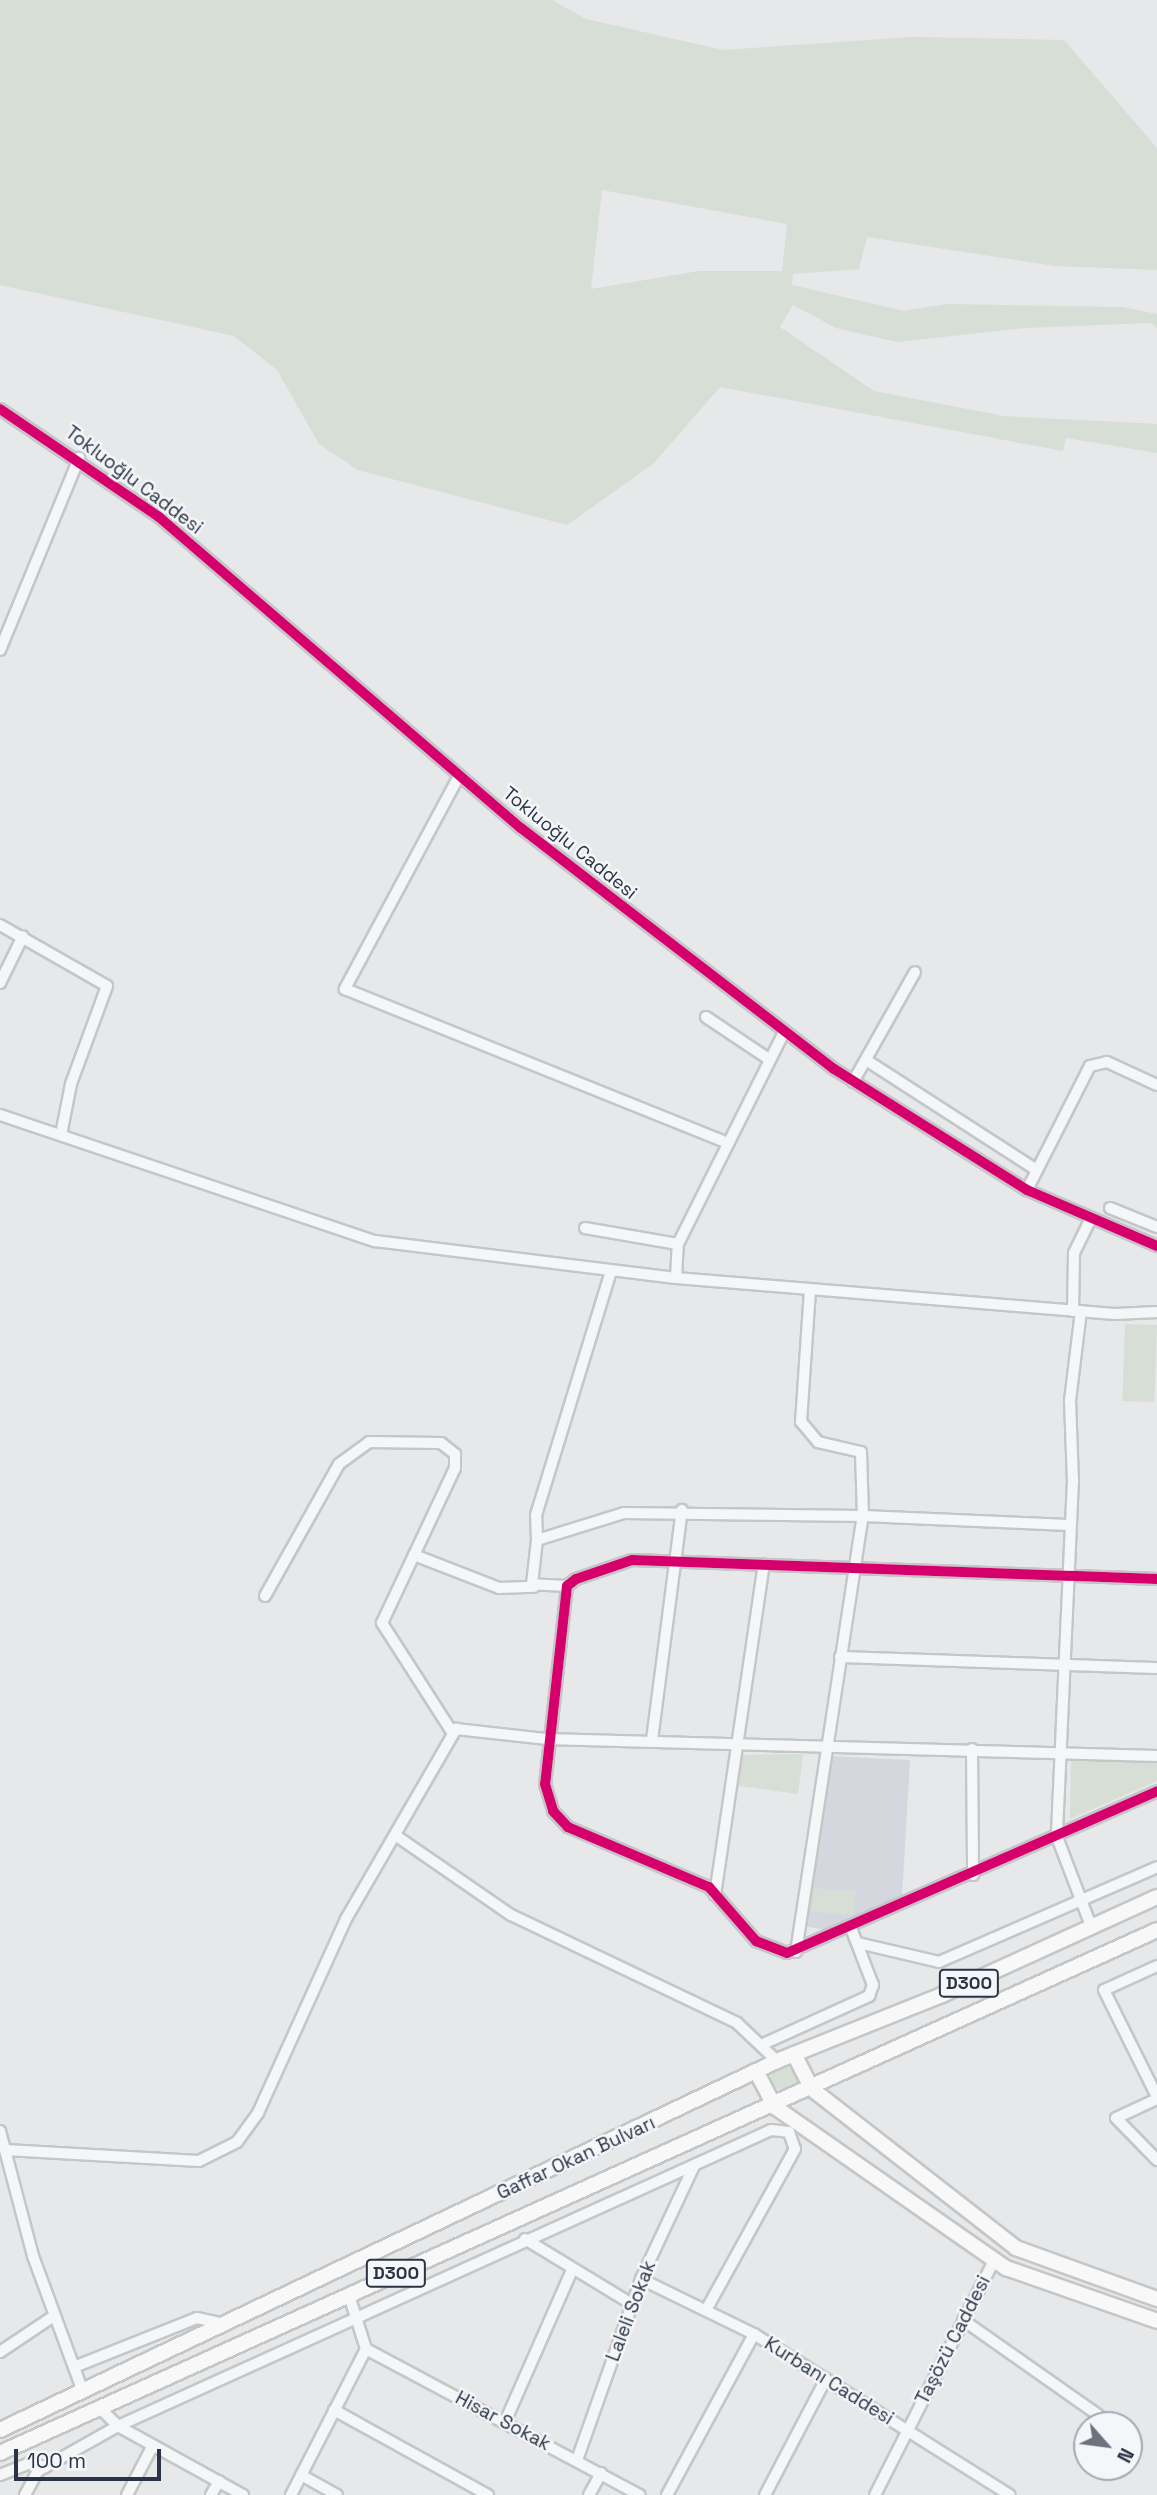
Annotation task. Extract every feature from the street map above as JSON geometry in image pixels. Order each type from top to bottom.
[{"type":"highway","name":"Gaffar Okan Bulvarı","points":[[0,2430],[229,2325],[777,2061],[1157,1897]]},
{"type":"highway","name":"Gaffar Okan Bulvarı","points":[[0,2453],[102,2410],[349,2295],[775,2107],[1157,1930]]},
{"type":"highway","points":[[794,2054],[812,2089],[1016,2248],[1157,2299]]},
{"type":"highway","points":[[756,2071],[775,2107],[994,2260],[1030,2279],[1157,2321]]},
{"type":"street","name":"Tokluoğlu Caddesi","points":[[0,409],[79,458],[170,525],[459,776],[784,1032],[853,1082],[1027,1190],[1089,1222],[1157,1247]]},
{"type":"street","points":[[0,650],[79,458]]},
{"type":"street","points":[[459,776],[345,989],[728,1143]]},
{"type":"street","points":[[0,925],[107,986],[71,1084],[61,1135]]},
{"type":"street","points":[[0,983],[23,936]]},
{"type":"street","points":[[853,1082],[915,972]]},
{"type":"street","points":[[706,1017],[770,1060]]},
{"type":"street","points":[[677,1278],[678,1244],[784,1032]]},
{"type":"street","points":[[866,1060],[1037,1170]]},
{"type":"street","points":[[1027,1190],[1090,1066],[1107,1062],[1157,1084]]},
{"type":"street","points":[[0,1115],[375,1241],[677,1278],[1077,1311],[1157,1312]]},
{"type":"street","points":[[1110,1208],[1157,1227]]},
{"type":"street","points":[[1089,1222],[1074,1253],[1077,1311],[1070,1400],[1069,1525],[1056,1837],[1091,1926]]},
{"type":"street","points":[[585,1228],[678,1244]]},
{"type":"street","points":[[534,1587],[536,1515],[611,1271]]},
{"type":"street","points":[[796,1952],[863,1516],[861,1452],[818,1442],[801,1422],[810,1289]]},
{"type":"street","points":[[265,1596],[339,1464],[369,1442],[441,1443],[455,1454],[455,1468],[382,1623],[452,1732]]},
{"type":"street","points":[[537,1540],[624,1513],[682,1510],[1069,1525]]},
{"type":"street","points":[[652,1740],[682,1510]]},
{"type":"street","points":[[414,1555],[499,1588],[567,1586],[632,1560],[1157,1579]]},
{"type":"street","points":[[715,1895],[764,1565]]},
{"type":"street","points":[[567,1586],[547,1739],[546,1791],[561,1821],[715,1895],[761,1945],[796,1952],[1157,1791]]},
{"type":"street","points":[[840,1657],[1157,1668]]},
{"type":"street","points":[[6,2150],[199,2161],[237,2142],[262,2106],[346,1919],[452,1732],[470,1727],[547,1739],[737,1741],[1157,1756]]},
{"type":"street","points":[[972,1749],[972,1875]]},
{"type":"street","points":[[395,1835],[511,1915],[737,2023],[777,2061]]},
{"type":"street","points":[[858,1943],[939,1962],[1157,1867]]},
{"type":"street","points":[[761,2045],[869,1996],[873,1984],[851,1928]]},
{"type":"street","points":[[1157,1966],[1104,1990],[1157,2098],[1116,2118],[1157,2160]]},
{"type":"street","points":[[25,2495],[45,2467],[118,2426],[354,2314],[771,2130],[789,2132],[796,2142],[706,2310]]},
{"type":"street","points":[[0,2131],[54,2316],[83,2392]]},
{"type":"street","name":"Laleli Sokak","points":[[577,2460],[641,2279],[694,2166]]},
{"type":"street","points":[[525,2239],[632,2304]]},
{"type":"street","name":"Taşözü Caddesi","points":[[875,2495],[994,2260]]},
{"type":"street","points":[[505,2421],[572,2270]]},
{"type":"street","name":"Kurbanı Caddesi","points":[[641,2279],[754,2334],[1010,2495]]},
{"type":"street","points":[[291,2495],[366,2349],[349,2295]]},
{"type":"street","points":[[0,2352],[54,2316]]},
{"type":"street","points":[[74,2367],[197,2318],[229,2325]]},
{"type":"street","points":[[963,2320],[1092,2411]]},
{"type":"street","points":[[667,2495],[754,2334]]},
{"type":"street","name":"Hisar Sokak","points":[[366,2349],[640,2495]]},
{"type":"street","points":[[765,2495],[826,2379]]},
{"type":"street","points":[[102,2410],[118,2426],[243,2495]]},
{"type":"street","points":[[334,2410],[488,2495]]},
{"type":"street","points":[[127,2495],[153,2445]]},
{"type":"street","points":[[0,2475],[30,2463],[45,2467]]},
{"type":"street","points":[[589,2495],[601,2473]]},
{"type":"street","points":[[301,2475],[337,2495]]},
{"type":"street","points":[[211,2495],[219,2481]]},
{"type":"shaded area","points":[[0,0],[552,0],[586,19],[723,50],[912,37],[1064,40],[1157,148],[1157,270],[1055,266],[867,237],[859,269],[793,274],[792,285],[904,311],[946,304],[1122,307],[1157,314],[1157,328],[1151,323],[1024,328],[897,342],[836,328],[793,305],[780,327],[874,391],[1004,416],[1157,424],[1157,453],[1066,438],[1063,451],[720,387],[654,463],[567,525],[358,470],[319,444],[277,370],[234,336],[0,285]],"holes":[[[602,190],[787,224],[782,271],[699,271],[591,289]]]},
{"type":"shaded area","points":[[1125,1324],[1157,1325],[1154,1402],[1122,1401]]},
{"type":"shaded area","points":[[803,1754],[798,1794],[726,1784],[729,1755]]},
{"type":"shaded area","points":[[829,1756],[910,1760],[902,1896],[827,1930],[803,1926]]},
{"type":"shaded area","points":[[1071,1758],[1157,1761],[1157,1781],[1070,1819]]},
{"type":"shaded area","points":[[813,1888],[856,1891],[854,1915],[811,1912]]},
{"type":"shaded area","points":[[785,2063],[795,2067],[799,2077],[795,2087],[785,2091],[775,2087],[771,2077],[775,2067]]},
{"type":"cycle path","points":[[0,409],[159,517],[521,828],[834,1069],[1027,1190],[1157,1246]]},
{"type":"cycle path","points":[[1157,1579],[632,1560],[576,1579],[567,1586],[545,1784],[553,1811],[568,1827],[709,1887],[756,1941],[787,1953],[1157,1791]]}]
